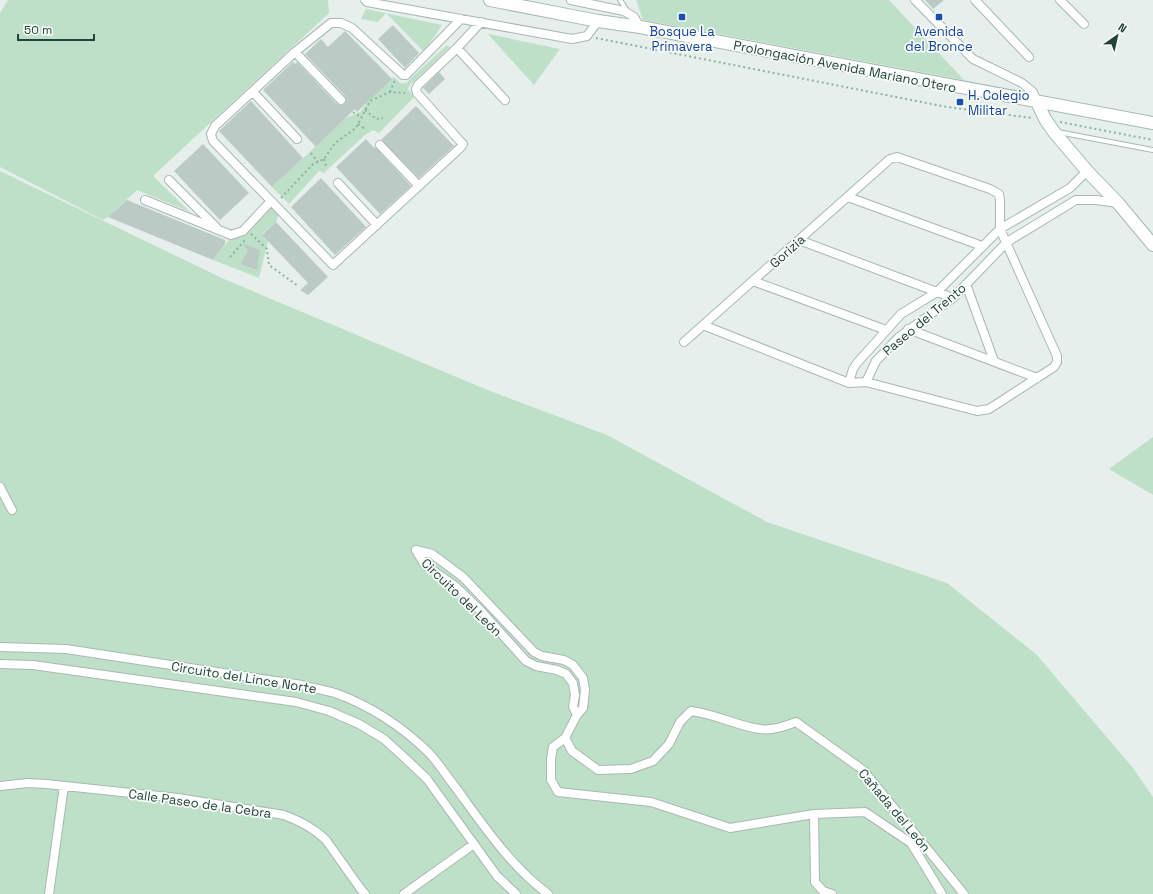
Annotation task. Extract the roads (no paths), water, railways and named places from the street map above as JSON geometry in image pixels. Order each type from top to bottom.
[{"type":"street","points":[[365,0],[368,2],[572,39],[587,36],[598,22]]},
{"type":"street","name":"Prolongación Avenida Mariano Otero","points":[[490,0],[598,22],[640,27],[1153,123]]},
{"type":"street","points":[[571,0],[624,11],[638,22],[640,27]]},
{"type":"street","points":[[915,0],[973,59],[1022,83],[1033,92],[1044,119],[1054,132],[1087,171],[1118,203],[1153,245]]},
{"type":"street","points":[[975,0],[1030,57]]},
{"type":"street","points":[[1060,0],[1084,24]]},
{"type":"street","points":[[461,19],[406,75],[403,76],[352,28],[341,23],[331,23],[295,52],[253,92],[214,126],[211,134],[213,140],[333,265],[463,144],[417,93],[416,89],[418,84],[457,48],[481,22]]},
{"type":"street","points":[[457,48],[505,100]]},
{"type":"street","points":[[295,52],[341,100]]},
{"type":"street","points":[[253,92],[297,139]]},
{"type":"street","points":[[380,145],[419,186]]},
{"type":"street","name":"Gorizia","points":[[684,342],[890,159],[896,157],[990,189],[999,194],[1000,229]]},
{"type":"street","name":"Paseo del Trento","points":[[849,383],[853,369],[857,363],[901,314],[937,292],[1000,229],[1070,188],[1087,171]]},
{"type":"street","points":[[169,180],[221,232]]},
{"type":"street","points":[[338,183],[377,225]]},
{"type":"street","points":[[1070,188],[1076,200],[1096,200],[1118,203]]},
{"type":"street","points":[[848,197],[982,246]]},
{"type":"street","points":[[145,200],[231,235],[243,231],[273,203]]},
{"type":"street","name":"Paseo del Trento","points":[[866,382],[876,361],[908,329],[953,298],[1007,242],[1076,200]]},
{"type":"street","points":[[703,325],[849,383],[866,382],[977,411],[989,409],[1054,367],[1057,362],[1057,356],[1000,229]]},
{"type":"street","points":[[799,240],[953,298]]},
{"type":"street","points":[[753,281],[886,330]]},
{"type":"street","points":[[966,284],[994,361]]},
{"type":"street","points":[[908,329],[1037,378]]},
{"type":"street","points":[[0,487],[12,510]]},
{"type":"street","name":"Circuito del León","points":[[565,738],[577,715],[583,708],[585,690],[583,678],[573,665],[564,660],[542,656],[534,652],[463,577],[432,554],[416,550],[424,564],[455,586],[481,611],[526,661],[536,666],[557,670],[566,674],[573,683],[575,695],[573,707],[577,715]]},
{"type":"street","name":"Circuito del Lince Norte","points":[[0,647],[66,649],[302,685],[335,694],[355,702],[372,710],[407,733],[430,754],[515,866],[534,884],[548,894]]},
{"type":"street","name":"Circuito del Lince Norte","points":[[0,664],[60,668],[296,702],[329,710],[359,724],[384,739],[427,779],[497,876],[516,894]]},
{"type":"street","name":"Cañada del León","points":[[942,894],[911,843],[865,812],[814,814],[730,828],[651,802],[558,792],[552,780],[551,759],[553,747],[565,738],[572,751],[598,770],[630,769],[653,761],[668,744],[680,722],[691,711],[704,713],[761,730],[779,728],[796,722],[863,770],[964,894]]},
{"type":"street","name":"Calle Paseo de la Cebra","points":[[0,786],[28,784],[64,786],[178,798],[284,816],[298,820],[320,833],[365,894]]},
{"type":"street","points":[[49,894],[64,786]]},
{"type":"street","points":[[814,814],[815,882],[823,891],[832,894]]},
{"type":"street","points":[[404,894],[474,844]]},
{"type":"lane","points":[[620,0],[629,14]]},
{"type":"lane","points":[[1054,132],[1153,150]]},
{"type":"place","name":"Bosque La Primavera","points":[[682,17]]},
{"type":"place","name":"Avenida del Bronce","points":[[939,17]]},
{"type":"place","name":"H. Colegio Militar","points":[[960,102]]}]
